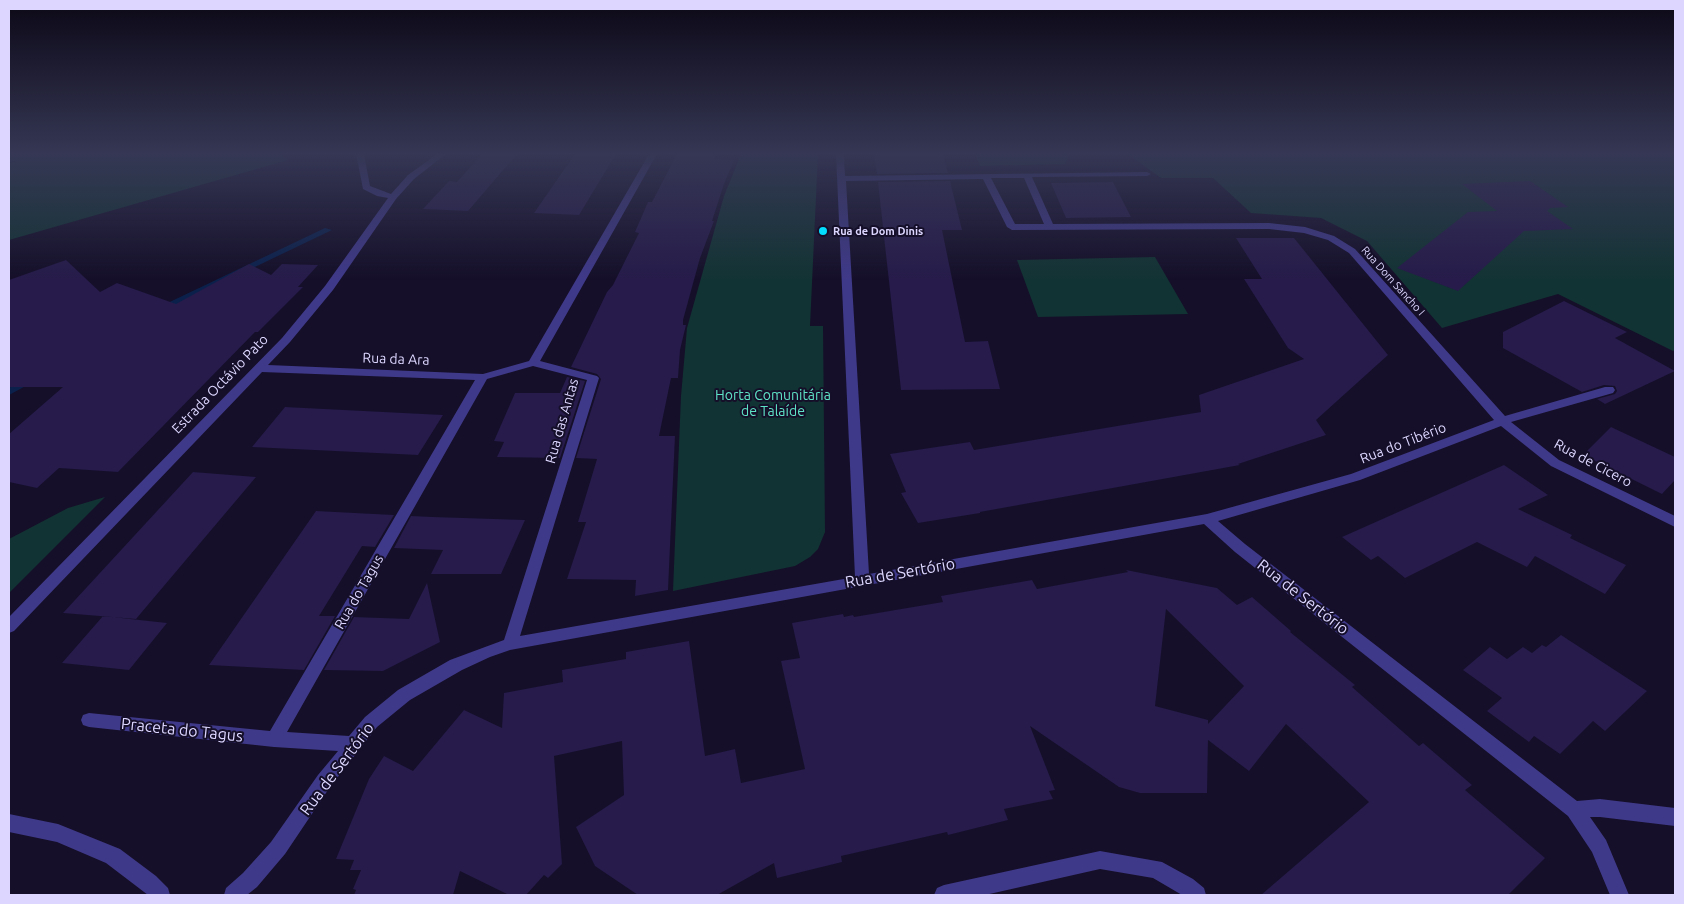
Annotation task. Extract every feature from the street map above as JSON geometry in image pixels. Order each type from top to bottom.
[{"type":"street","points":[[533,363],[628,196]]},
{"type":"street","points":[[842,196],[862,580]]},
{"type":"street","name":"Rua Dom Sancho I","points":[[996,196],[1012,227],[1269,226],[1305,230],[1331,238],[1352,251],[1361,260],[1502,421]]},
{"type":"street","points":[[1036,196],[1050,227]]},
{"type":"street","name":"Estrada Octávio Pato","points":[[9,627],[256,368],[286,340],[329,288],[393,197]]},
{"type":"street","name":"Rua da Ara","points":[[256,368],[483,377],[533,363]]},
{"type":"street","name":"Rua das Antas","points":[[510,644],[593,378],[533,363]]},
{"type":"street","name":"Rua do Tagus","points":[[274,739],[483,377]]},
{"type":"street","name":"Rua do Tibério","points":[[1207,519],[1355,477],[1502,421],[1609,390]]},
{"type":"street","name":"Rua de Cicero","points":[[1502,421],[1554,463],[1675,522]]},
{"type":"street","name":"Rua de Sertório","points":[[233,895],[250,880],[278,848],[352,744],[371,722],[404,695],[456,665],[485,652],[510,644],[1207,519],[1240,548],[1574,810],[1599,846],[1619,895]]},
{"type":"street","name":"Praceta do Tagus","points":[[89,720],[274,739]]},
{"type":"street","points":[[274,739],[352,744]]},
{"type":"street","points":[[1574,810],[1600,808],[1675,817]]},
{"type":"street","points":[[9,823],[58,833],[113,856],[149,883],[161,895]]},
{"type":"street","points":[[944,895],[1100,860],[1155,869],[1186,886],[1197,895]]},
{"type":"green space","points":[[9,196],[162,196],[9,240]]},
{"type":"green space","name":"Horta Comunitária de Talaíde","points":[[724,196],[816,196],[810,326],[823,326],[825,532],[818,549],[810,557],[795,566],[673,591],[681,396],[687,328]]},
{"type":"green space","points":[[1233,196],[1675,196],[1675,350],[1673,351],[1558,294],[1442,328],[1367,241],[1321,218],[1251,213]]},
{"type":"green space","points":[[1155,257],[1188,314],[1038,317],[1017,260]]},
{"type":"green space","points":[[105,497],[9,593],[9,539],[68,508]]},
{"type":"building","points":[[435,196],[481,196],[468,211],[423,209]]},
{"type":"building","points":[[546,196],[590,196],[579,215],[534,213]]},
{"type":"building","points":[[655,196],[720,196],[683,320],[683,325],[686,325],[680,350],[678,378],[671,378],[659,436],[675,436],[668,590],[635,596],[636,580],[567,579],[586,522],[578,522],[597,459],[576,458],[601,379],[597,374],[571,367],[607,292],[613,285],[639,233],[635,232],[648,202],[652,202]]},
{"type":"building","points":[[880,196],[954,196],[962,230],[942,230],[965,342],[988,341],[1000,389],[901,390]]},
{"type":"building","points":[[1057,196],[1120,196],[1131,217],[1066,218]]},
{"type":"building","points":[[1478,196],[1552,196],[1568,207],[1550,208],[1547,211],[1573,229],[1524,231],[1458,291],[1397,268],[1468,212],[1497,211]]},
{"type":"building","points":[[1236,238],[1294,238],[1388,355],[1316,420],[1326,435],[1238,464],[1240,465],[918,523],[901,493],[906,492],[890,454],[970,442],[974,450],[1201,412],[1199,395],[1304,359],[1288,348],[1244,279],[1262,279]]},
{"type":"building","points":[[66,260],[100,292],[117,283],[176,304],[249,264],[271,275],[282,264],[318,265],[298,287],[303,287],[258,332],[255,332],[118,472],[59,468],[37,488],[9,482],[9,434],[63,387],[9,387],[9,280]]},
{"type":"building","points":[[1564,301],[1627,332],[1615,338],[1675,371],[1605,404],[1597,399],[1615,394],[1617,391],[1615,386],[1604,385],[1582,392],[1503,348],[1503,332]]},
{"type":"building","points":[[567,377],[585,381],[560,458],[497,457],[504,442],[494,441],[515,393],[560,393]]},
{"type":"building","points":[[285,407],[443,415],[418,455],[252,447]]},
{"type":"building","points":[[1611,427],[1675,457],[1675,480],[1662,494],[1583,455]]},
{"type":"building","points":[[1504,465],[1548,495],[1518,509],[1572,535],[1570,538],[1626,565],[1605,594],[1535,556],[1527,567],[1477,542],[1405,578],[1378,556],[1371,560],[1342,537]]},
{"type":"building","points":[[193,472],[256,477],[136,619],[63,613]]},
{"type":"building","points":[[316,511],[394,515],[375,547],[362,546],[319,616],[335,616],[304,670],[209,665]]},
{"type":"building","points":[[411,516],[525,520],[501,574],[431,574],[443,550],[394,548]]},
{"type":"building","points":[[1126,570],[1217,588],[1237,605],[1252,597],[1290,632],[1355,685],[1352,687],[1419,746],[1423,743],[1472,785],[1465,790],[1545,858],[1508,895],[1261,895],[1369,802],[1286,724],[1249,771],[1208,740],[1207,793],[1140,793],[1119,787],[1030,726],[1055,790],[1049,791],[1053,799],[1004,809],[1008,820],[948,835],[947,832],[841,856],[842,862],[777,878],[774,863],[717,895],[638,895],[595,866],[576,827],[624,795],[622,741],[554,756],[562,864],[548,878],[544,875],[526,895],[509,895],[460,871],[453,895],[354,895],[356,890],[353,889],[361,870],[350,870],[354,860],[336,859],[369,779],[384,756],[413,771],[464,710],[502,728],[504,693],[563,682],[562,670],[626,659],[626,652],[689,641],[705,756],[735,749],[741,783],[805,769],[781,661],[800,658],[792,623],[843,614],[844,617],[853,615],[854,617],[943,602],[941,596],[1032,580],[1037,589],[1128,572]],"holes":[[[1166,609],[1244,686],[1208,724],[1208,720],[1155,706]]]},
{"type":"building","points":[[427,583],[440,642],[383,671],[324,670],[354,617],[409,619]]},
{"type":"building","points":[[103,616],[167,623],[129,670],[62,663]]},
{"type":"building","points":[[1561,635],[1647,691],[1605,731],[1593,721],[1560,754],[1534,736],[1529,742],[1487,711],[1502,698],[1463,670],[1490,647],[1507,659],[1523,647],[1532,653],[1542,645],[1546,647]]},
{"type":"waterway","points":[[160,309],[328,230]]},
{"type":"waterway","points":[[9,392],[29,380]]},
{"type":"place","name":"Rua de Dom Dinis","points":[[823,231]]}]
